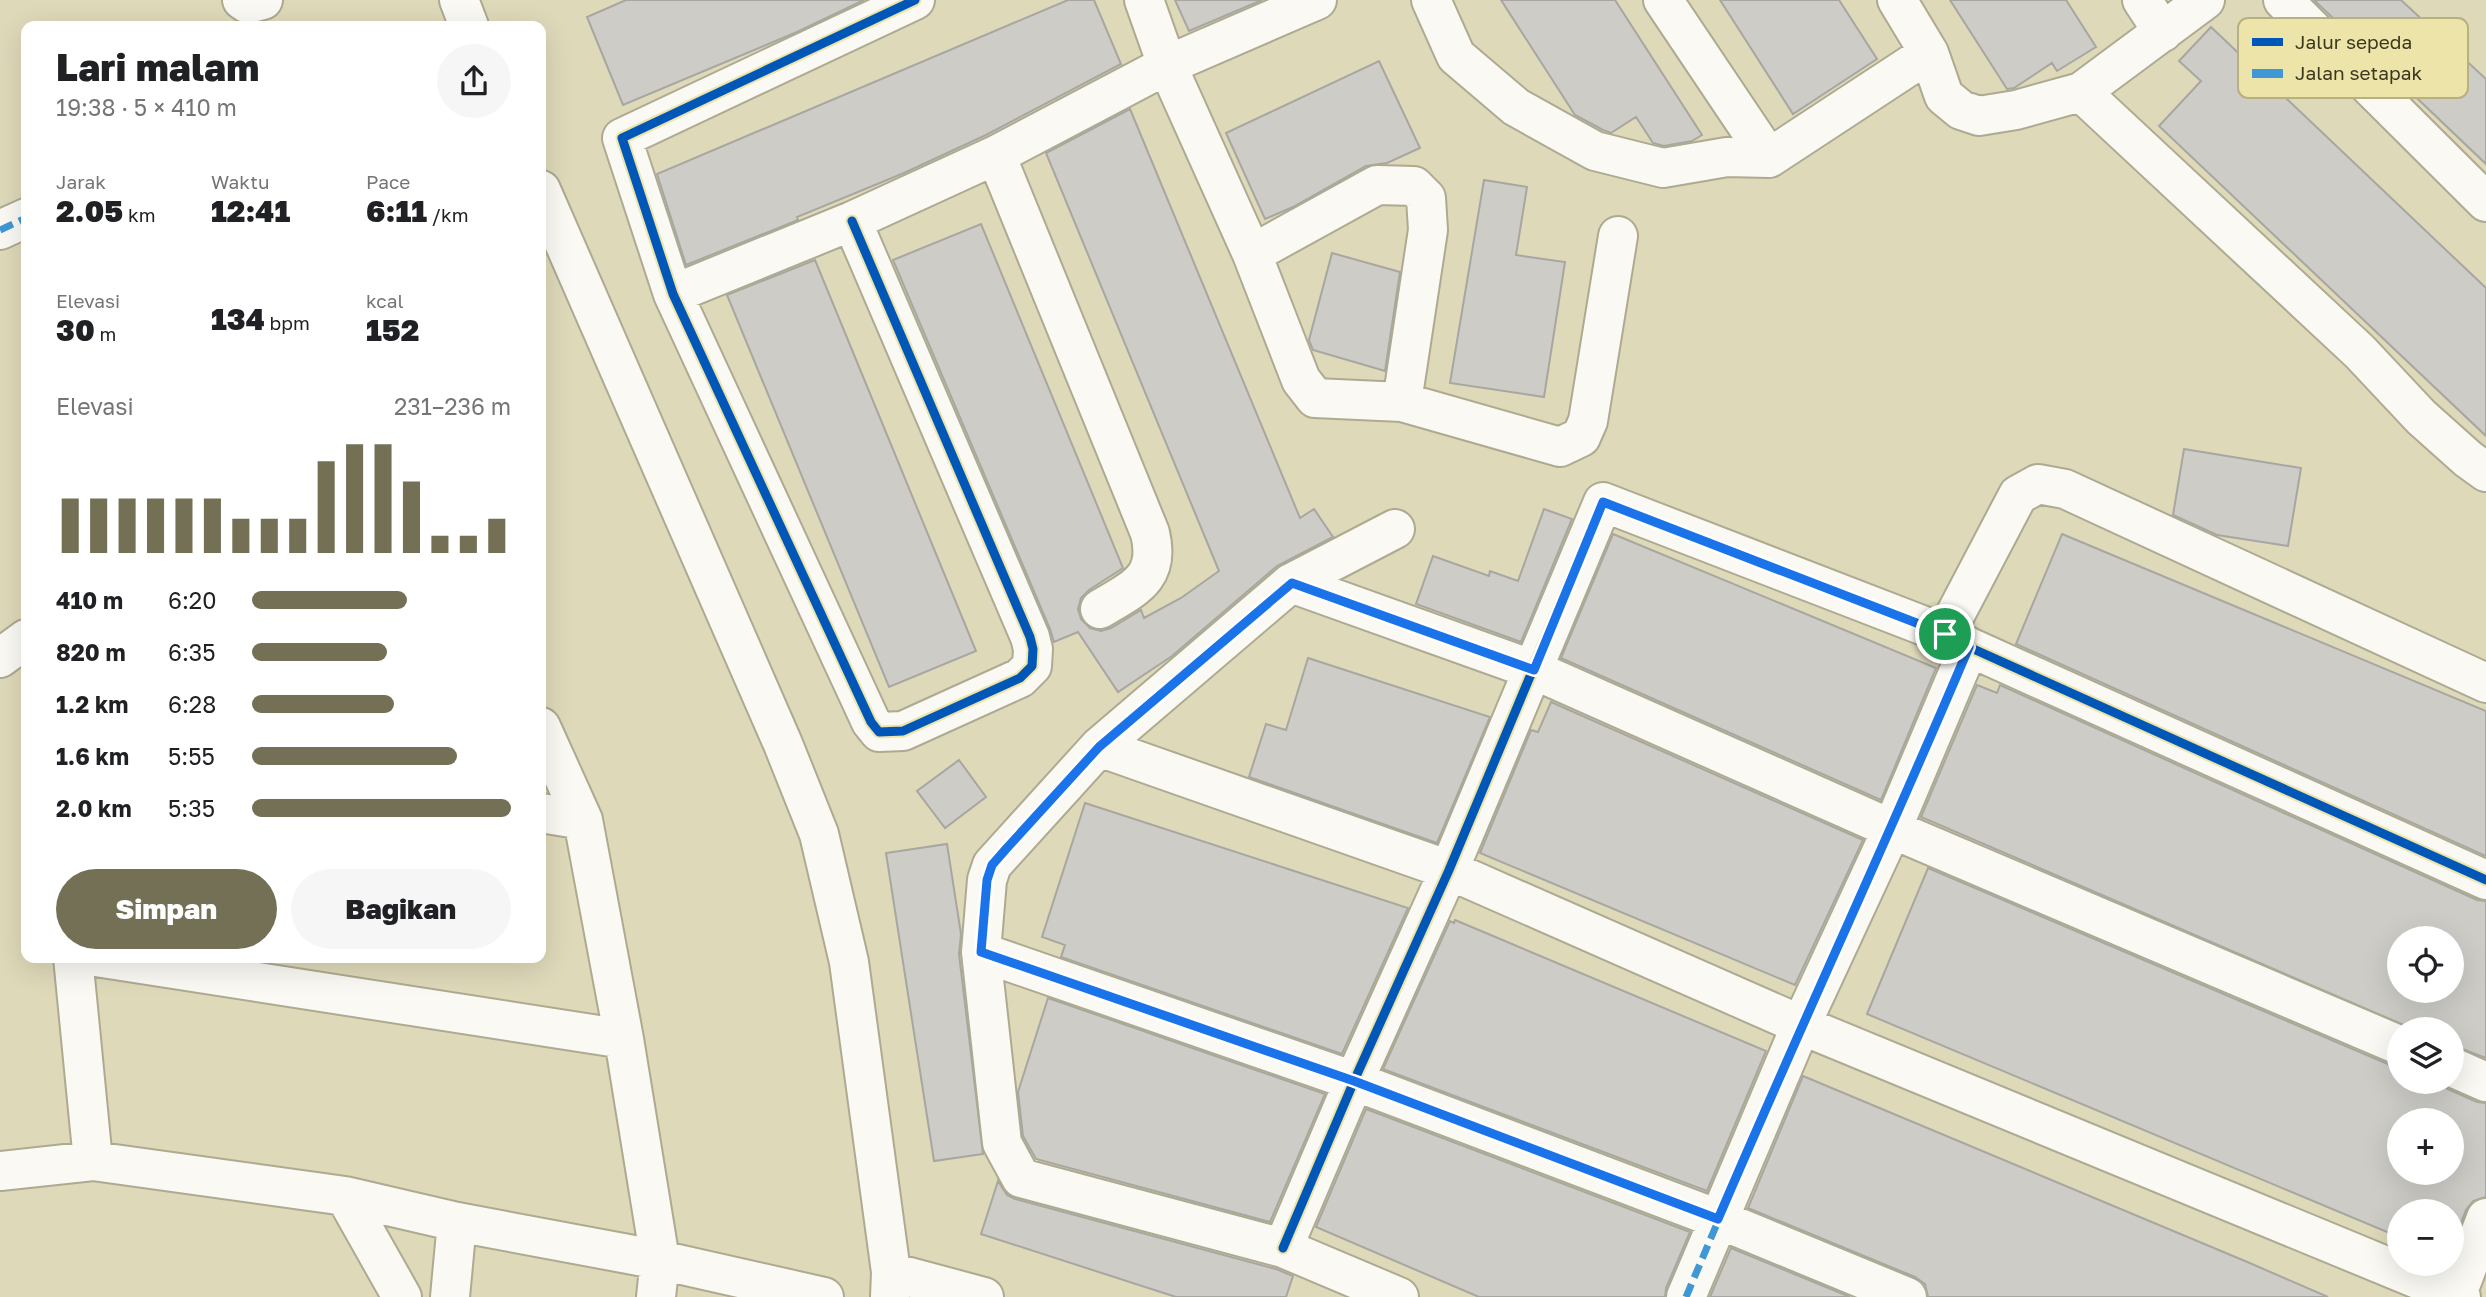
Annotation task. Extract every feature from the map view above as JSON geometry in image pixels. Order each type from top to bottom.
[{"type":"street","points":[[242,0],[248,5],[263,0]]},
{"type":"street","points":[[459,0],[467,21]]},
{"type":"street","points":[[852,221],[1033,649],[1032,666],[1020,678],[902,731],[879,732],[871,722],[673,294],[622,138],[915,0]]},
{"type":"street","points":[[1144,0],[1167,65],[1252,254],[1301,380],[1315,398],[1402,402],[1560,447],[1581,437],[1590,408],[1618,236]]},
{"type":"street","points":[[673,294],[852,221],[996,155],[1167,65],[1318,0]]},
{"type":"street","points":[[1431,0],[1456,56],[1516,107],[1595,151],[1663,168],[1727,157],[1769,158],[1929,53]]},
{"type":"street","points":[[1663,0],[1769,158]]},
{"type":"street","points":[[1897,0],[1929,53],[1944,96],[1961,110],[1979,116],[2016,110],[2081,92],[2205,0]]},
{"type":"street","points":[[2142,0],[2163,32]]},
{"type":"street","points":[[2283,0],[2301,18]]},
{"type":"street","points":[[2081,92],[2360,352],[2421,417],[2486,472]]},
{"type":"street","points":[[2381,98],[2486,202]]},
{"type":"street","points":[[996,155],[1150,533],[1154,549],[1149,573],[1131,589],[1100,609]]},
{"type":"street","points":[[1252,254],[1377,184],[1414,186],[1426,198],[1429,230],[1402,402]]},
{"type":"street","points":[[546,201],[783,744],[819,834],[849,962],[890,1284],[984,1297]]},
{"type":"street","points":[[0,230],[21,220]]},
{"type":"street","points":[[1686,1297],[1801,1025],[1892,829],[1957,641],[2018,495],[2038,484],[2065,489],[2486,683]]},
{"type":"street","points":[[1283,1248],[1354,1081],[1449,870],[1603,502],[1957,641],[2486,880]]},
{"type":"street","points":[[1395,529],[1292,583],[1099,747],[992,865],[987,880],[981,952],[1002,1143],[1021,1178],[1283,1248],[1399,1297]]},
{"type":"street","points":[[1292,583],[1534,670],[1892,829],[2387,1040]]},
{"type":"street","points":[[0,658],[21,643]]},
{"type":"street","points":[[546,738],[583,820],[624,1039],[660,1260],[656,1297]]},
{"type":"street","points":[[1099,747],[1449,870],[1801,1025],[2458,1296],[2486,1218]]},
{"type":"street","points":[[546,814],[583,820]]},
{"type":"street","points":[[981,952],[1354,1081],[1718,1219],[1907,1297]]},
{"type":"street","points":[[73,963],[93,1161]]},
{"type":"street","points":[[135,963],[624,1039]]},
{"type":"street","points":[[2464,1072],[2486,1082]]},
{"type":"street","points":[[0,1171],[93,1161],[345,1196],[457,1222],[660,1260],[824,1297]]},
{"type":"street","points":[[345,1196],[402,1297]]},
{"type":"street","points":[[450,1297],[457,1222]]},
{"type":"building","points":[[626,0],[864,0],[797,32],[623,105],[587,17]]},
{"type":"building","points":[[1068,0],[1094,0],[1121,64],[986,135],[904,173],[686,265],[657,174]]},
{"type":"building","points":[[1175,0],[1262,0],[1189,31]]},
{"type":"building","points":[[1501,0],[1615,0],[1702,135],[1692,141],[1664,146],[1653,143],[1636,117],[1611,133],[1575,115]]},
{"type":"building","points":[[1720,0],[1839,0],[1877,59],[1793,114]]},
{"type":"building","points":[[1950,0],[2066,0],[2096,47],[2057,71],[2052,63],[2014,88],[2007,89]]},
{"type":"building","points":[[2314,0],[2401,0],[2420,18],[2333,18]]},
{"type":"building","points":[[2211,27],[2238,53],[2238,98],[2286,98],[2486,288],[2486,436],[2159,126],[2201,81],[2179,61]]},
{"type":"building","points":[[1379,61],[1420,148],[1387,163],[1366,166],[1293,207],[1265,219],[1226,133]]},
{"type":"building","points":[[2468,62],[2486,79],[2486,164],[2417,98],[2468,98]]},
{"type":"building","points":[[1130,109],[1300,518],[1314,509],[1333,537],[1277,566],[1172,656],[1118,692],[1078,632],[1054,642],[893,260],[981,224],[1123,568],[1081,598],[1078,609],[1081,619],[1090,628],[1101,631],[1141,610],[1144,618],[1181,598],[1219,571],[1046,153]]},
{"type":"building","points":[[1484,180],[1527,187],[1516,255],[1565,262],[1544,397],[1450,383]]},
{"type":"building","points":[[1332,253],[1400,272],[1385,371],[1313,350],[1309,340]]},
{"type":"building","points":[[815,260],[976,651],[889,687],[727,295]]},
{"type":"building","points":[[2184,449],[2301,468],[2288,546],[2217,535],[2173,515]]},
{"type":"building","points":[[1544,509],[1572,519],[1521,642],[1416,604],[1433,556],[1489,576],[1490,571],[1518,581]]},
{"type":"building","points":[[1613,534],[1936,668],[1881,800],[1561,658]]},
{"type":"building","points":[[2062,534],[2486,711],[2486,856],[2016,644]]},
{"type":"building","points":[[1308,658],[1490,717],[1437,843],[1249,777],[1266,724],[1286,730]]},
{"type":"building","points":[[1977,685],[1997,693],[2000,685],[2477,900],[2486,901],[2486,1058],[2464,1050],[2464,1017],[2387,1018],[1921,817]]},
{"type":"building","points":[[1551,702],[1863,840],[1795,985],[1480,853],[1531,730],[1538,732]]},
{"type":"building","points":[[959,760],[986,797],[945,828],[917,791]]},
{"type":"building","points":[[1085,803],[1408,908],[1342,1054],[1061,957],[1065,945],[1042,937]]},
{"type":"building","points":[[947,844],[961,934],[959,954],[983,1154],[934,1161],[886,853]]},
{"type":"building","points":[[1928,868],[2387,1064],[2387,1094],[2459,1094],[2486,1103],[2486,1197],[2473,1201],[2464,1215],[2464,1199],[2387,1199],[2387,1232],[1867,1014]]},
{"type":"building","points":[[1455,920],[1766,1051],[1707,1191],[1383,1069],[1450,921],[1454,923]]},
{"type":"building","points":[[1048,998],[1325,1094],[1270,1222],[1036,1159],[1023,1136],[1018,1092]]},
{"type":"building","points":[[1803,1076],[2328,1297],[1928,1297],[1925,1284],[1915,1277],[1748,1208]]},
{"type":"building","points":[[1366,1109],[1690,1232],[1666,1288],[1665,1297],[1479,1297],[1316,1227]]},
{"type":"building","points":[[998,1181],[1007,1195],[1015,1199],[1276,1269],[1293,1276],[1286,1297],[1176,1297],[981,1234]]},
{"type":"building","points":[[1731,1248],[1850,1297],[1710,1297]]},
{"type":"marked path","points":[[0,230],[21,220]]},
{"type":"marked path","points":[[1686,1297],[1801,1025],[1892,829],[1969,647]]},
{"type":"cycle path","points":[[852,221],[1033,649],[1032,666],[1020,678],[903,731],[879,732],[871,722],[673,294],[622,138],[915,0]]},
{"type":"cycle path","points":[[1283,1248],[1354,1081],[1449,870],[1603,502],[1945,634],[2486,880]]},
{"type":"route","points":[[1603,502],[1945,634],[1969,647],[1892,829],[1801,1025],[1718,1219],[1354,1081],[981,952],[987,880],[992,865],[1099,747],[1292,583],[1534,670],[1603,502]]}]
